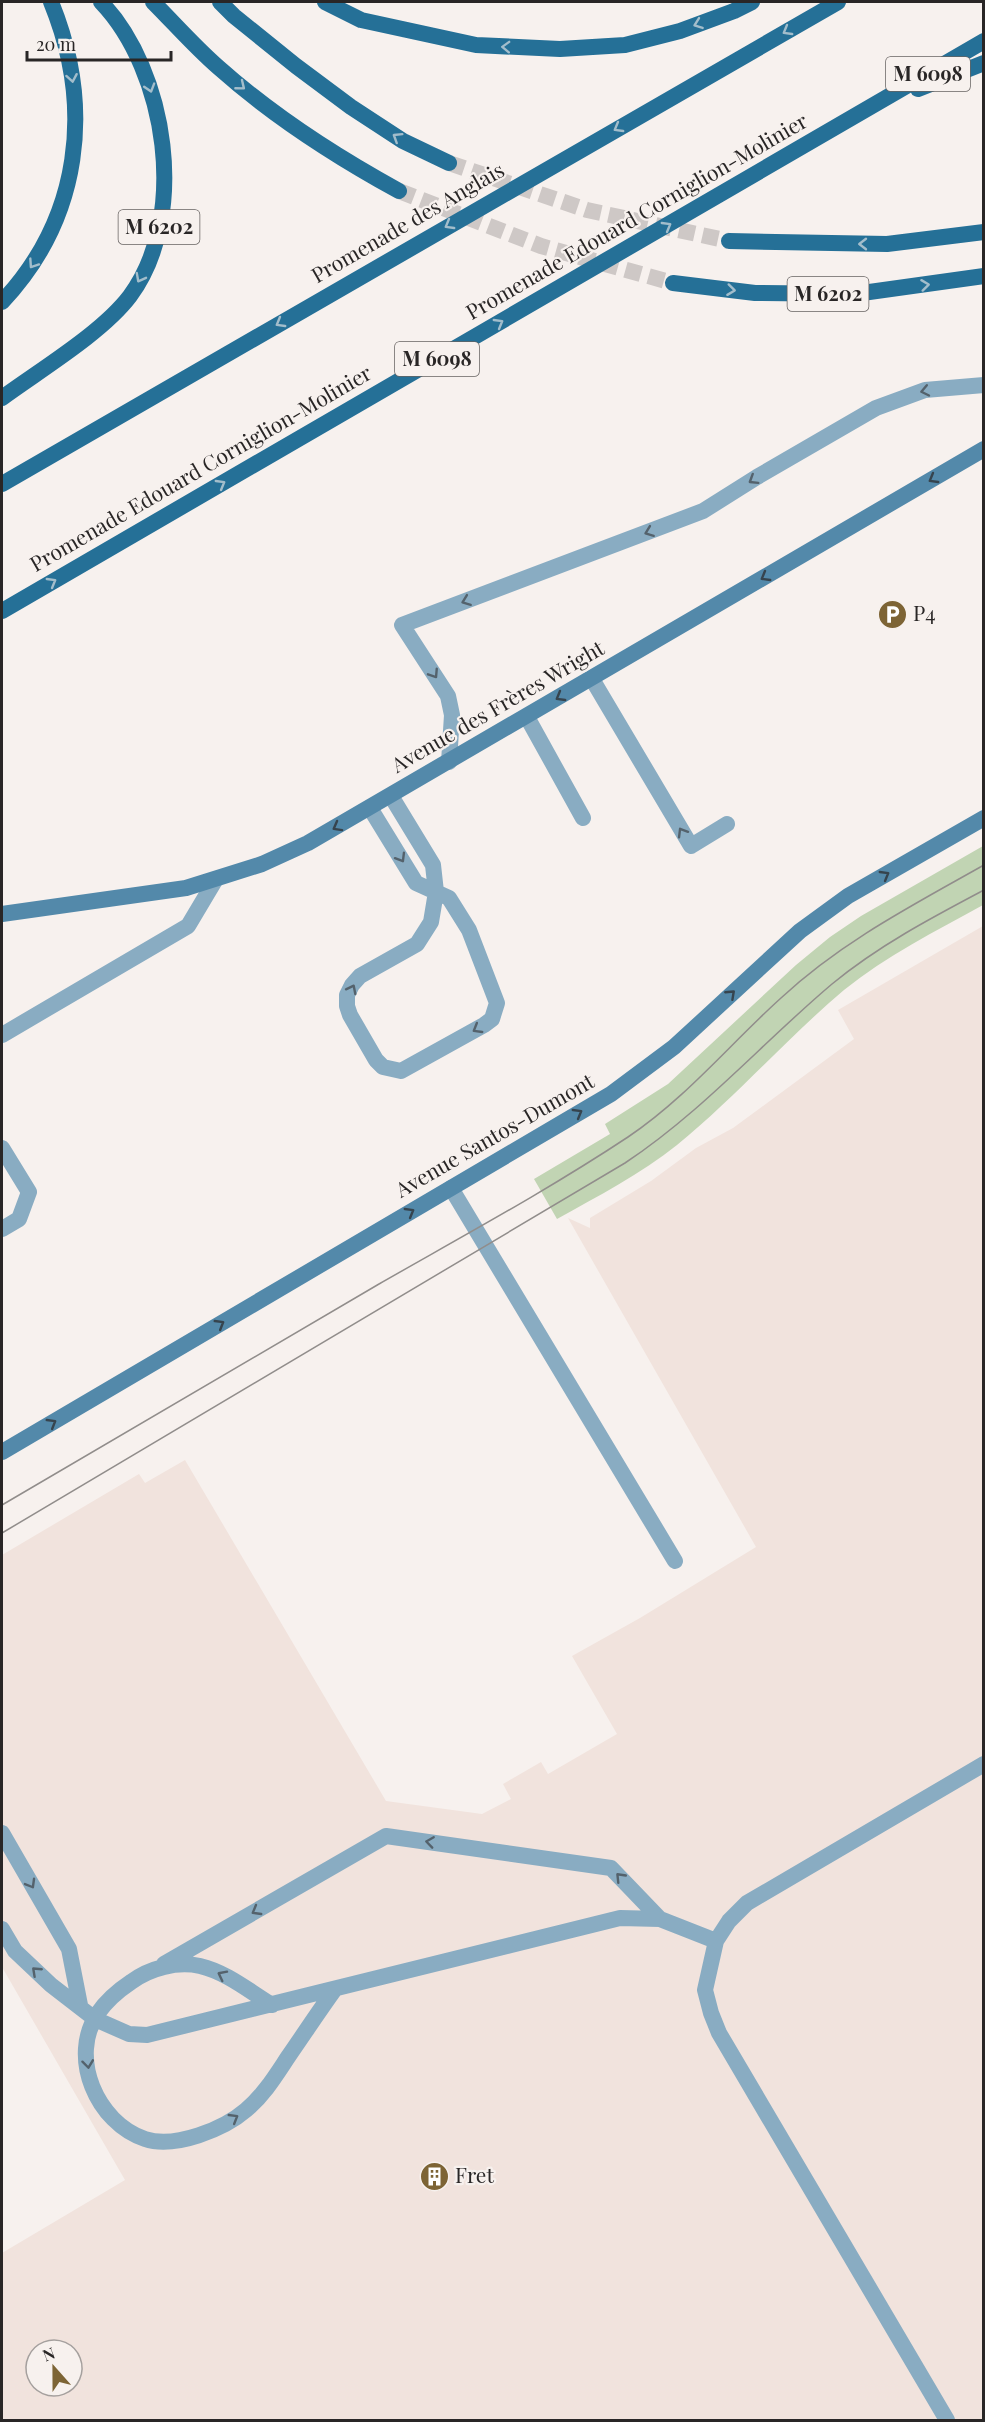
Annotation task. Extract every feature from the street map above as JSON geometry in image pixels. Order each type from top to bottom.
[{"type":"main road","points":[[2,302],[21,281],[41,252],[62,204],[74,156],[76,123],[74,90],[60,23],[51,2]]},
{"type":"main road","name":"M 6202","points":[[2,398],[114,314],[142,277],[153,251],[159,226],[163,171],[162,140],[156,111],[149,83],[137,55],[124,32],[101,2]]},
{"type":"main road","points":[[153,2],[217,67],[280,117],[343,160],[399,191]]},
{"type":"main road","points":[[220,2],[296,66],[351,107],[403,141],[449,163]]},
{"type":"main road","points":[[324,2],[361,20],[477,45],[560,49],[625,45],[680,31],[752,2]]},
{"type":"main road","name":"Promenade des Anglais","points":[[2,484],[838,2]]},
{"type":"main road","name":"Promenade Edouard Corniglion-Molinier","points":[[2,611],[873,107],[984,40]]},
{"type":"main road","points":[[873,107],[984,63]]},
{"type":"main road","points":[[729,241],[887,244],[984,232]]},
{"type":"main road","name":"M 6202","points":[[673,283],[755,293],[855,294],[984,276]]},
{"type":"main road","name":"Avenue des Frères Wright","points":[[2,914],[186,888],[262,864],[308,843],[984,449]]},
{"type":"main road","name":"Avenue Santos-Dumont","points":[[2,1452],[611,1094],[674,1047],[800,931],[848,896],[984,818]]},
{"type":"lane","points":[[449,762],[452,716],[448,696],[402,624],[704,512],[757,477],[876,408],[925,390],[984,385]]},
{"type":"lane","points":[[592,679],[691,846],[727,824]]},
{"type":"lane","points":[[527,717],[583,818]]},
{"type":"lane","points":[[370,808],[416,883],[436,892],[448,898],[469,930],[497,1003],[492,1019],[484,1025],[412,1067],[401,1071],[383,1067],[376,1060],[350,1015],[347,995],[360,976],[417,944],[431,922],[436,892],[433,865],[391,796]]},
{"type":"lane","points":[[2,1035],[188,926],[216,879]]},
{"type":"lane","points":[[2,1148],[29,1192],[19,1219],[2,1229]]},
{"type":"lane","points":[[451,1188],[675,1561]]},
{"type":"lane","points":[[947,2421],[719,2033],[705,1990],[716,1941],[729,1921],[747,1903],[984,1764]]},
{"type":"lane","points":[[2,1833],[69,1949],[80,2005]]},
{"type":"lane","points":[[334,1989],[261,2096],[245,2111],[216,2127],[188,2138],[166,2142],[147,2140],[128,2132],[100,2105],[87,2068],[86,2049],[95,2019],[119,1990],[386,1836],[611,1868],[660,1919]]},
{"type":"lane","points":[[2,1929],[15,1952],[51,1985],[80,2005],[95,2019],[129,2034],[147,2035],[607,1920],[633,1917],[660,1919],[716,1941]]},
{"type":"lane","points":[[153,1970],[186,1964],[201,1966],[220,1973],[272,2005]]},
{"type":"shaded area","points":[[983,926],[983,2420],[2,2420],[2,2253],[125,2180],[2,1967],[2,1555],[139,1474],[145,1483],[185,1460],[386,1801],[482,1814],[511,1799],[503,1784],[541,1762],[548,1774],[617,1734],[572,1656],[640,1618],[756,1547],[568,1218],[590,1228],[590,1218],[651,1181],[696,1148],[733,1128],[854,1039],[838,1010]]},
{"type":"green space","points":[[983,846],[983,905],[912,945],[860,978],[802,1028],[699,1127],[677,1145],[634,1175],[557,1219],[534,1179],[610,1134],[605,1124],[668,1084],[796,965],[830,937],[861,916]]},
{"type":"tunnel","points":[[449,163],[587,210],[729,241]]},
{"type":"tunnel","points":[[399,191],[541,246],[673,283]]},
{"type":"tram line","points":[[2,1505],[598,1157],[649,1122],[669,1105],[781,998],[828,959],[878,926],[984,865]]},
{"type":"tram line","points":[[2,1533],[625,1163],[706,1100],[806,1007],[850,970],[905,933],[984,890]]},
{"type":"place","name":"P4","points":[[892,614]]},
{"type":"place","name":"Fret","points":[[434,2176]]}]
